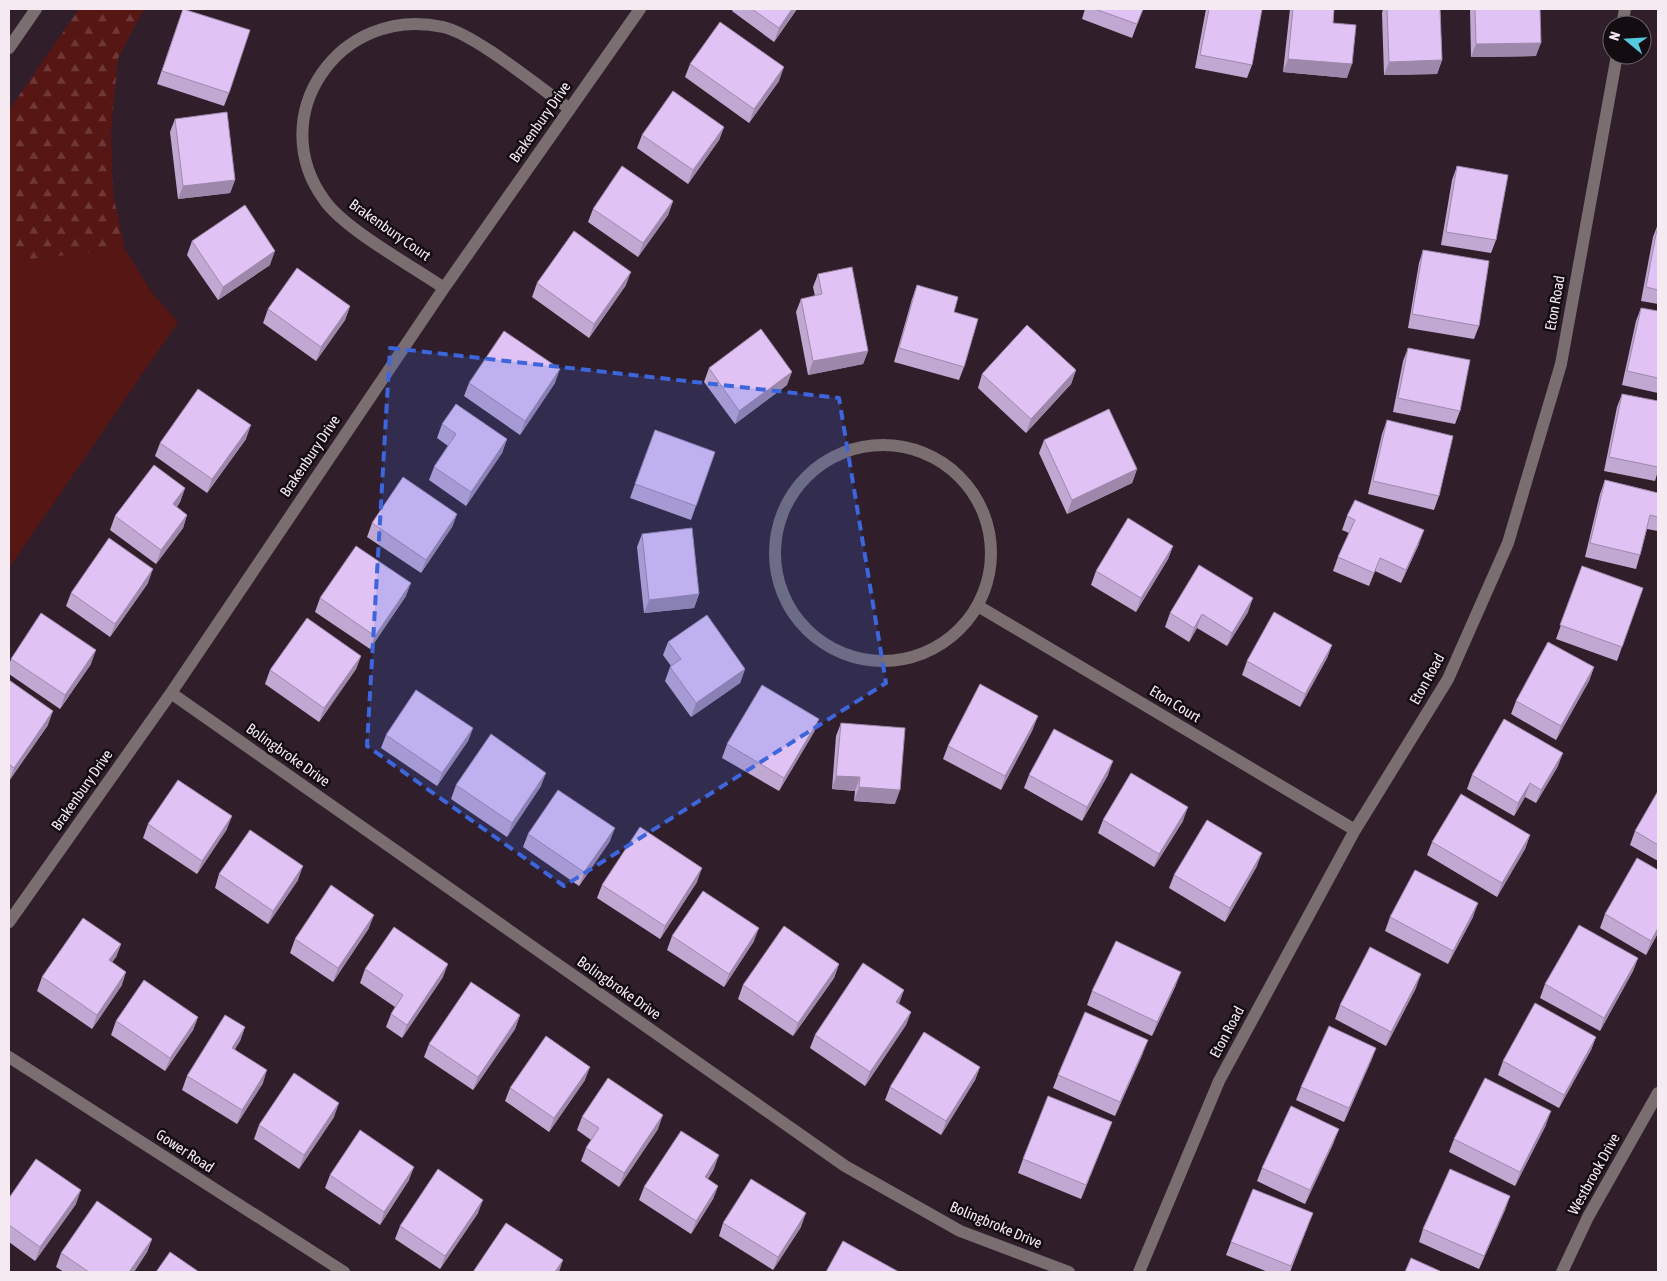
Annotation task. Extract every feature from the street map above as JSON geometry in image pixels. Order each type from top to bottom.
[{"type":"street","points":[[9,48],[36,9]]},
{"type":"street","name":"Brakenbury Drive","points":[[9,922],[171,693],[444,288],[640,9]]},
{"type":"street","name":"Brakenbury Court","points":[[444,288],[350,225],[325,202],[309,171],[302,136],[307,103],[322,71],[346,46],[376,29],[410,23],[444,27],[475,42],[570,109]]},
{"type":"street","name":"Eton Road","points":[[1139,1272],[1219,1080],[1355,830],[1448,679],[1508,543],[1561,364],[1615,65]]},
{"type":"street","points":[[888,444],[919,449],[947,464],[964,480],[970,486],[985,514],[992,544],[990,576],[978,606],[955,635],[924,654],[888,662],[852,658],[820,641],[794,615],[778,582],[775,546],[783,510],[803,480],[827,459],[856,447],[888,444]]},
{"type":"street","name":"Eton Court","points":[[978,606],[1355,830]]},
{"type":"street","name":"Bolingbroke Drive","points":[[171,693],[845,1166],[960,1231],[1069,1272]]},
{"type":"street","name":"Gower Road","points":[[9,1057],[344,1272]]},
{"type":"street","name":"Westbrook Drive","points":[[1562,1272],[1588,1217],[1658,1093]]},
{"type":"highlighted area","points":[[390,348],[839,398],[886,683],[564,886],[367,746]]},
{"type":"green space","points":[[79,9],[144,9],[118,58],[111,131],[113,194],[125,249],[9,261],[9,110]]},
{"type":"green space","points":[[125,249],[152,293],[178,322],[9,568],[9,261]]},
{"type":"building","points":[[183,9],[250,30],[229,93],[162,71]]},
{"type":"building","points":[[752,9],[792,9],[779,28]]},
{"type":"building","points":[[1095,9],[1143,9],[1137,24]]},
{"type":"building","points":[[1209,9],[1262,9],[1252,65],[1200,55]]},
{"type":"building","points":[[1293,9],[1334,9],[1333,23],[1356,25],[1352,64],[1288,59]]},
{"type":"building","points":[[1387,9],[1440,9],[1442,60],[1389,62]]},
{"type":"building","points":[[1475,9],[1540,9],[1541,43],[1476,44]]},
{"type":"building","points":[[720,22],[784,67],[754,109],[690,64]]},
{"type":"building","points":[[673,91],[724,127],[693,170],[642,135]]},
{"type":"building","points":[[227,112],[235,180],[183,186],[175,119]]},
{"type":"building","points":[[622,166],[673,201],[643,243],[593,209]]},
{"type":"building","points":[[1457,166],[1508,175],[1496,240],[1446,232]]},
{"type":"building","points":[[245,205],[275,251],[223,287],[192,241]]},
{"type":"building","points":[[1658,224],[1658,290],[1646,287]]},
{"type":"building","points":[[574,231],[631,272],[594,324],[537,283]]},
{"type":"building","points":[[1423,250],[1489,261],[1479,326],[1412,314]]},
{"type":"building","points":[[852,267],[868,351],[813,361],[801,299],[822,294],[818,274]]},
{"type":"building","points":[[297,268],[350,306],[321,347],[268,309]]},
{"type":"building","points":[[917,285],[958,297],[954,312],[978,319],[964,367],[899,348]]},
{"type":"building","points":[[1641,308],[1658,311],[1658,378],[1627,371]]},
{"type":"building","points":[[1027,325],[1076,370],[1031,419],[982,374]]},
{"type":"building","points":[[761,329],[792,372],[739,411],[709,368]]},
{"type":"building","points":[[504,331],[560,369],[525,421],[469,383]]},
{"type":"building","points":[[1408,348],[1470,360],[1460,411],[1398,398]]},
{"type":"building","points":[[198,389],[251,425],[212,479],[160,443]]},
{"type":"building","points":[[1622,394],[1658,401],[1658,467],[1609,457]]},
{"type":"building","points":[[456,404],[507,439],[471,492],[434,467],[456,434],[442,424]]},
{"type":"building","points":[[1109,409],[1137,469],[1072,500],[1044,440]]},
{"type":"building","points":[[1387,420],[1453,436],[1439,496],[1373,481]]},
{"type":"building","points":[[655,430],[715,452],[696,506],[635,484]]},
{"type":"building","points":[[154,465],[185,488],[173,504],[187,515],[161,550],[115,516]]},
{"type":"building","points":[[403,477],[457,514],[426,560],[372,523]]},
{"type":"building","points":[[1605,480],[1658,493],[1658,517],[1650,515],[1640,555],[1590,543]]},
{"type":"building","points":[[1355,500],[1424,530],[1406,570],[1380,558],[1374,573],[1338,557],[1355,520],[1347,516]]},
{"type":"building","points":[[1128,518],[1173,546],[1141,598],[1096,571]]},
{"type":"building","points":[[692,528],[699,594],[649,600],[642,534]]},
{"type":"building","points":[[109,538],[153,569],[115,624],[71,593]]},
{"type":"building","points":[[356,546],[411,583],[375,636],[320,598]]},
{"type":"building","points":[[1199,565],[1253,598],[1232,633],[1202,614],[1194,628],[1170,613]]},
{"type":"building","points":[[1582,566],[1643,588],[1622,647],[1560,625]]},
{"type":"building","points":[[1274,612],[1332,645],[1305,694],[1247,661]]},
{"type":"building","points":[[41,613],[96,650],[65,695],[11,659]]},
{"type":"building","points":[[707,615],[745,669],[696,703],[670,667],[681,659],[668,642]]},
{"type":"building","points":[[307,618],[361,656],[324,708],[270,670]]},
{"type":"building","points":[[1548,642],[1594,667],[1561,726],[1516,701]]},
{"type":"building","points":[[9,680],[53,711],[14,768],[9,764]]},
{"type":"building","points":[[980,684],[1038,716],[1005,776],[948,746]]},
{"type":"building","points":[[762,685],[819,719],[784,778],[727,744]]},
{"type":"building","points":[[416,690],[473,728],[442,773],[386,735]]},
{"type":"building","points":[[1504,719],[1563,753],[1541,790],[1530,783],[1518,803],[1472,775]]},
{"type":"building","points":[[841,723],[905,728],[900,790],[859,787],[860,777],[836,776]]},
{"type":"building","points":[[1054,729],[1113,761],[1087,807],[1029,775]]},
{"type":"building","points":[[491,734],[546,773],[512,823],[456,785]]},
{"type":"building","points":[[1131,773],[1188,807],[1159,854],[1103,820]]},
{"type":"building","points":[[178,780],[232,816],[202,861],[148,824]]},
{"type":"building","points":[[558,790],[615,828],[584,872],[528,834]]},
{"type":"building","points":[[1658,791],[1658,845],[1635,831]]},
{"type":"building","points":[[1461,794],[1530,835],[1502,883],[1432,842]]},
{"type":"building","points":[[1207,820],[1262,853],[1230,908],[1174,875]]},
{"type":"building","points":[[640,827],[702,868],[665,926],[602,885]]},
{"type":"building","points":[[250,830],[303,866],[273,911],[219,874]]},
{"type":"building","points":[[1637,858],[1658,870],[1658,928],[1651,941],[1605,914]]},
{"type":"building","points":[[1415,870],[1478,903],[1453,951],[1390,917]]},
{"type":"building","points":[[331,885],[374,915],[338,968],[295,939]]},
{"type":"building","points":[[703,891],[759,928],[729,974],[672,936]]},
{"type":"building","points":[[83,918],[121,944],[109,960],[126,972],[97,1015],[42,977]]},
{"type":"building","points":[[1579,925],[1638,958],[1604,1018],[1545,984]]},
{"type":"building","points":[[784,926],[839,964],[798,1023],[743,985]]},
{"type":"building","points":[[394,927],[448,964],[407,1025],[391,1014],[403,995],[365,969]]},
{"type":"building","points":[[1116,941],[1181,972],[1157,1022],[1092,991]]},
{"type":"building","points":[[1370,947],[1421,974],[1391,1032],[1340,1005]]},
{"type":"building","points":[[863,963],[904,990],[896,1002],[911,1012],[870,1072],[815,1035]]},
{"type":"building","points":[[144,980],[198,1017],[170,1058],[116,1021]]},
{"type":"building","points":[[471,982],[520,1015],[478,1077],[429,1044]]},
{"type":"building","points":[[1535,1003],[1596,1037],[1564,1095],[1503,1061]]},
{"type":"building","points":[[1085,1012],[1148,1040],[1120,1102],[1058,1075]]},
{"type":"building","points":[[225,1015],[245,1027],[232,1048],[267,1070],[242,1110],[187,1076]]},
{"type":"building","points":[[1329,1026],[1376,1048],[1349,1108],[1301,1087]]},
{"type":"building","points":[[924,1032],[980,1067],[946,1121],[890,1087]]},
{"type":"building","points":[[546,1036],[590,1067],[554,1118],[510,1088]]},
{"type":"building","points":[[294,1073],[339,1103],[304,1155],[259,1125]]},
{"type":"building","points":[[608,1078],[663,1115],[624,1173],[586,1148],[599,1128],[582,1117]]},
{"type":"building","points":[[1485,1078],[1551,1111],[1520,1172],[1454,1139]]},
{"type":"building","points":[[1048,1096],[1112,1122],[1086,1185],[1023,1159]]},
{"type":"building","points":[[1291,1106],[1339,1129],[1310,1190],[1262,1168]]},
{"type":"building","points":[[360,1130],[414,1167],[384,1212],[330,1175]]},
{"type":"building","points":[[681,1131],[719,1155],[705,1177],[718,1186],[696,1221],[644,1187]]},
{"type":"building","points":[[36,1159],[81,1190],[40,1247],[9,1225],[9,1198]]},
{"type":"building","points":[[438,1169],[483,1200],[445,1256],[400,1226]]},
{"type":"building","points":[[1450,1169],[1510,1196],[1484,1256],[1423,1229]]},
{"type":"building","points":[[751,1179],[806,1213],[778,1257],[723,1223]]},
{"type":"building","points":[[1253,1189],[1313,1213],[1291,1266],[1231,1242]]},
{"type":"building","points":[[97,1201],[152,1239],[129,1272],[89,1272],[61,1253]]},
{"type":"building","points":[[506,1223],[563,1260],[555,1272],[473,1272]]},
{"type":"building","points":[[843,1241],[899,1272],[826,1272]]},
{"type":"building","points":[[170,1252],[199,1272],[156,1272]]},
{"type":"building","points":[[1411,1258],[1442,1272],[1405,1272]]}]
